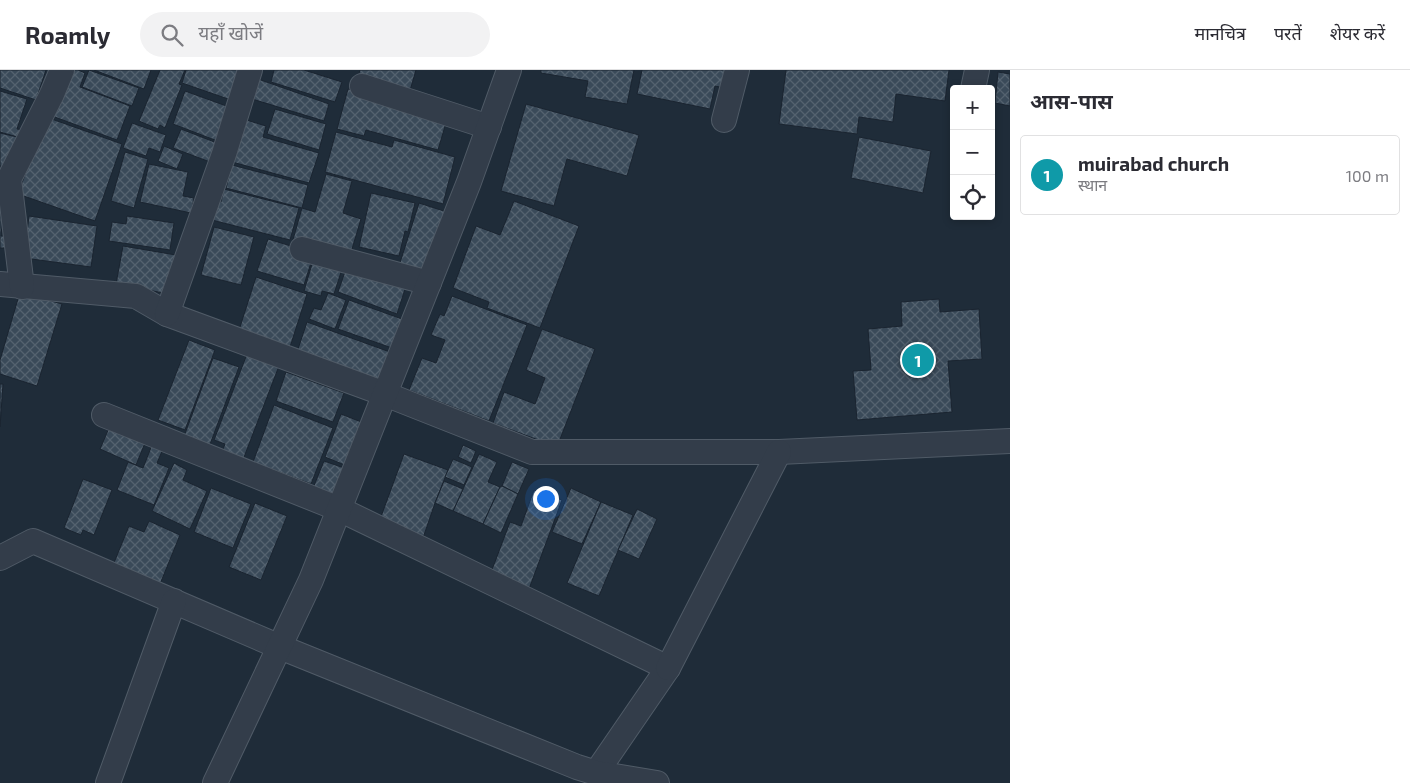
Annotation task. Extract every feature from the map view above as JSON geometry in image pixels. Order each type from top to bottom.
[{"type":"street","points":[[62,70],[52,94],[9,179],[11,286],[136,296],[167,314],[385,394],[532,452],[779,452],[1010,442]]},
{"type":"street","points":[[167,314],[224,154],[250,70]]},
{"type":"street","points":[[215,783],[312,580],[469,182],[509,70]]},
{"type":"street","points":[[724,120],[737,70]]},
{"type":"street","points":[[974,85],[977,70]]},
{"type":"street","points":[[362,86],[489,127]]},
{"type":"street","points":[[302,249],[428,284]]},
{"type":"street","points":[[104,415],[339,509],[668,668]]},
{"type":"street","points":[[582,774],[668,668],[779,452]]},
{"type":"street","points":[[0,558],[33,541],[582,774],[657,783]]},
{"type":"street","points":[[108,783],[174,601]]},
{"type":"building","points":[[0,70],[46,70],[36,100],[0,88]]},
{"type":"building","points":[[69,70],[78,70],[85,73],[80,87],[130,106],[117,140],[52,116]]},
{"type":"building","points":[[89,70],[139,88],[132,106],[82,87]]},
{"type":"building","points":[[94,70],[151,70],[144,89]]},
{"type":"building","points":[[160,70],[185,70],[179,84],[182,85],[165,128],[160,125],[158,129],[139,121]]},
{"type":"building","points":[[186,70],[242,70],[231,100],[182,83]]},
{"type":"building","points":[[274,70],[304,70],[342,82],[335,102],[271,82]]},
{"type":"building","points":[[360,70],[416,70],[409,94],[357,80]]},
{"type":"building","points":[[541,70],[634,70],[627,104],[585,97],[588,81],[541,73]]},
{"type":"building","points":[[642,70],[733,70],[729,89],[715,86],[710,109],[637,94]]},
{"type":"building","points":[[786,70],[949,70],[945,101],[896,94],[893,122],[859,117],[857,134],[779,124]]},
{"type":"building","points":[[998,72],[1010,74],[1010,106],[995,103]]},
{"type":"building","points":[[258,79],[329,104],[324,121],[252,99]]},
{"type":"building","points":[[348,89],[448,116],[438,150],[366,130],[364,136],[337,129]]},
{"type":"building","points":[[0,91],[27,99],[17,129],[23,130],[21,138],[0,132]]},
{"type":"building","points":[[185,91],[232,108],[220,142],[173,124]]},
{"type":"building","points":[[526,104],[639,135],[627,176],[567,159],[554,206],[501,191]]},
{"type":"building","points":[[275,109],[326,124],[319,150],[267,134]]},
{"type":"building","points":[[46,117],[122,144],[95,221],[18,194]]},
{"type":"building","points":[[243,119],[266,126],[263,137],[319,153],[309,183],[232,162]]},
{"type":"building","points":[[132,123],[166,135],[160,152],[149,148],[146,156],[123,148]]},
{"type":"building","points":[[181,129],[217,143],[210,162],[173,148]]},
{"type":"building","points":[[336,132],[392,147],[394,140],[455,157],[443,204],[325,172]]},
{"type":"building","points":[[0,133],[17,137],[9,168],[0,166]]},
{"type":"building","points":[[859,137],[931,151],[923,193],[851,178]]},
{"type":"building","points":[[164,146],[183,154],[177,169],[158,161]]},
{"type":"building","points":[[125,152],[148,159],[134,208],[111,201]]},
{"type":"building","points":[[149,164],[188,172],[183,196],[194,198],[191,213],[140,202]]},
{"type":"building","points":[[232,165],[308,185],[302,208],[226,188]]},
{"type":"building","points":[[326,174],[352,181],[343,213],[361,219],[349,259],[292,243],[302,208],[315,212]]},
{"type":"building","points":[[224,189],[299,208],[290,240],[208,219],[213,200],[221,202]]},
{"type":"building","points":[[371,193],[415,203],[408,232],[405,231],[399,256],[359,247]]},
{"type":"building","points":[[514,201],[579,226],[540,328],[487,308],[489,302],[453,288],[476,226],[500,235]]},
{"type":"building","points":[[419,203],[450,213],[430,279],[398,269]]},
{"type":"building","points":[[0,214],[3,214],[1,236],[7,236],[6,248],[0,248]]},
{"type":"building","points":[[29,216],[97,226],[91,267],[24,258]]},
{"type":"building","points":[[127,216],[174,223],[170,250],[109,241],[112,222],[126,224]]},
{"type":"building","points":[[214,227],[254,237],[241,285],[201,275]]},
{"type":"building","points":[[268,239],[314,253],[304,285],[257,271]]},
{"type":"building","points":[[123,246],[176,255],[169,294],[116,284]]},
{"type":"building","points":[[315,254],[344,263],[334,294],[322,291],[321,296],[304,291]]},
{"type":"building","points":[[348,263],[407,283],[397,314],[338,292]]},
{"type":"building","points":[[256,277],[307,294],[290,347],[239,330]]},
{"type":"building","points":[[20,292],[62,304],[37,386],[0,374],[0,360]]},
{"type":"building","points":[[328,293],[346,300],[335,329],[309,319],[314,308],[321,310]]},
{"type":"building","points":[[452,296],[527,325],[489,421],[409,390],[422,358],[436,363],[445,340],[431,335],[440,314],[444,316]]},
{"type":"building","points":[[939,299],[940,312],[979,309],[982,359],[948,361],[952,412],[857,420],[853,371],[871,370],[868,329],[902,326],[901,302]]},
{"type":"building","points":[[349,300],[402,319],[392,348],[338,329]]},
{"type":"building","points":[[307,322],[390,352],[379,382],[297,352]]},
{"type":"building","points":[[542,329],[595,349],[557,447],[493,423],[504,392],[535,404],[545,378],[526,370]]},
{"type":"building","points":[[189,340],[215,350],[185,430],[158,420]]},
{"type":"building","points":[[247,354],[279,366],[241,465],[220,457],[225,444],[214,440]]},
{"type":"building","points":[[213,358],[239,367],[209,447],[183,439]]},
{"type":"building","points":[[286,372],[344,393],[333,422],[276,401]]},
{"type":"building","points":[[0,384],[3,384],[0,427]]},
{"type":"building","points":[[274,405],[333,428],[311,484],[253,462]]},
{"type":"building","points":[[341,414],[369,425],[352,468],[325,457]]},
{"type":"building","points":[[109,428],[145,443],[136,465],[100,449]]},
{"type":"building","points":[[152,445],[163,449],[157,463],[169,468],[154,505],[117,490],[128,462],[143,468]]},
{"type":"building","points":[[463,445],[476,451],[471,463],[458,457]]},
{"type":"building","points":[[404,454],[448,470],[423,538],[379,522]]},
{"type":"building","points":[[479,454],[497,462],[488,482],[500,487],[483,524],[453,511]]},
{"type":"building","points":[[453,459],[472,467],[464,485],[445,477]]},
{"type":"building","points":[[324,461],[350,470],[337,503],[311,493]]},
{"type":"building","points":[[512,462],[529,469],[518,494],[502,486]]},
{"type":"building","points":[[174,463],[187,470],[183,480],[207,491],[190,529],[152,511]]},
{"type":"building","points":[[83,479],[112,490],[94,535],[83,530],[81,535],[64,528]]},
{"type":"building","points":[[444,481],[463,489],[453,511],[435,503]]},
{"type":"building","points":[[502,486],[518,494],[501,533],[483,524]]},
{"type":"building","points":[[211,488],[251,504],[233,548],[194,532]]},
{"type":"building","points":[[571,488],[601,502],[582,544],[552,532]]},
{"type":"building","points":[[534,490],[562,500],[529,589],[490,575],[510,522],[521,526]]},
{"type":"building","points":[[601,502],[633,515],[599,596],[567,583]]},
{"type":"building","points":[[255,503],[287,516],[261,580],[229,567]]},
{"type":"building","points":[[637,509],[657,519],[639,559],[618,550]]},
{"type":"building","points":[[149,521],[180,535],[158,589],[111,570],[129,526],[144,532]]},
{"type":"place","name":"muirabad church","points":[[918,360]]}]
